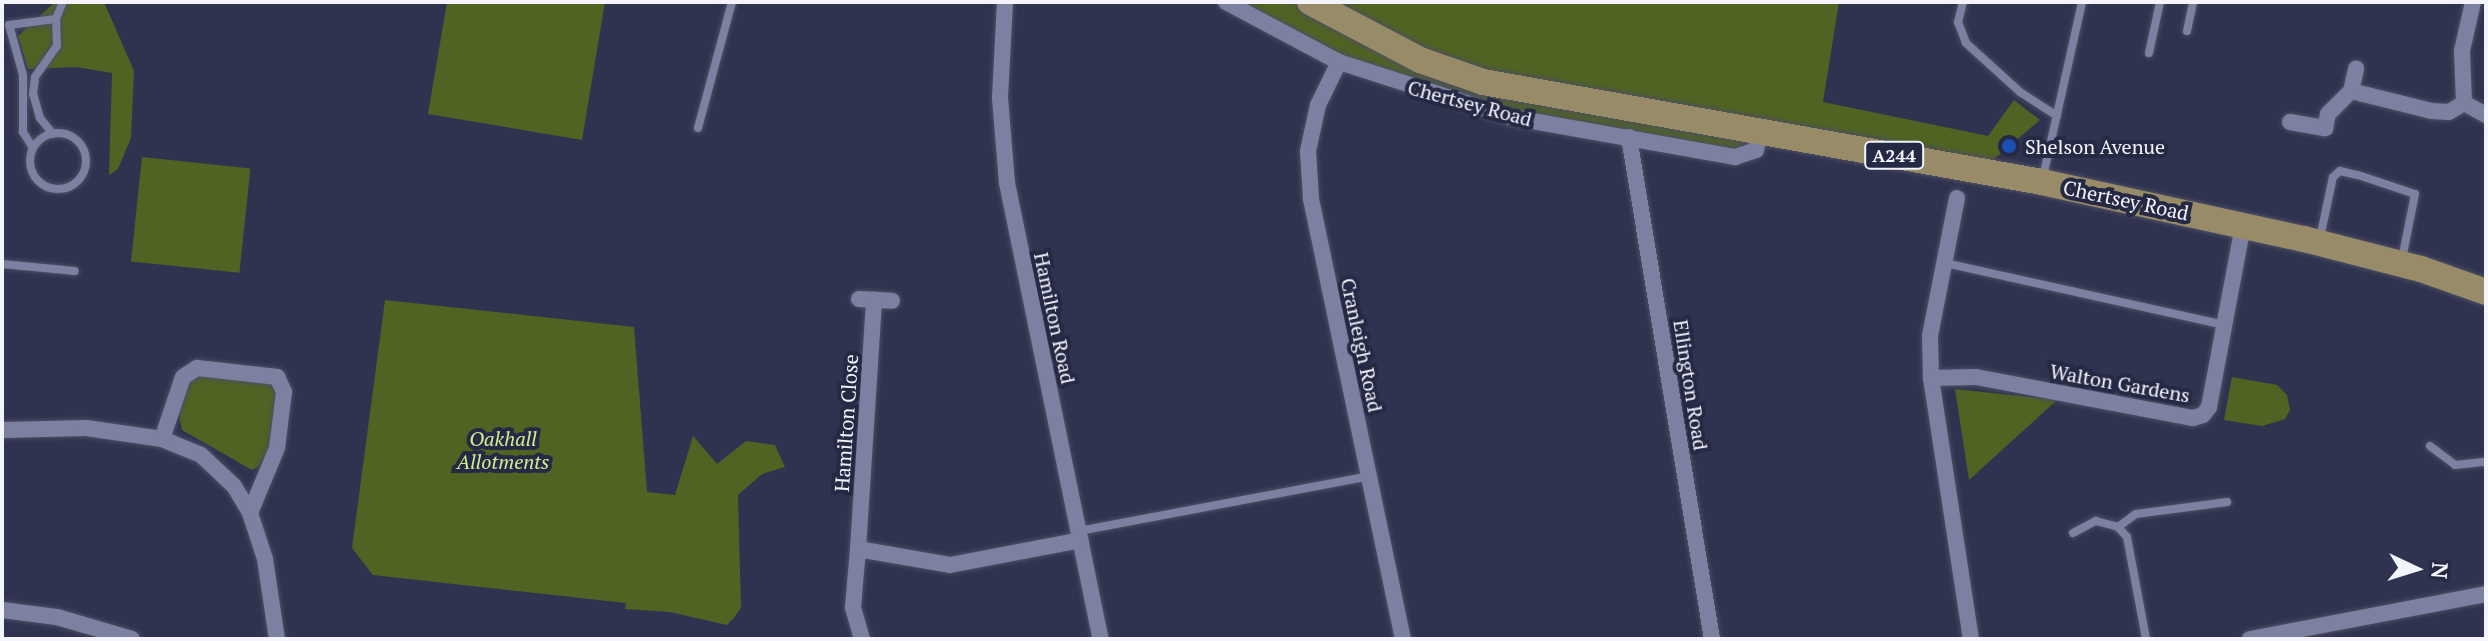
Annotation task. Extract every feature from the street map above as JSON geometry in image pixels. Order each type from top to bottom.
[{"type":"main road","name":"Chertsey Road","points":[[1310,2],[1451,73],[2042,182],[2401,263],[2486,292]]},
{"type":"street","name":"Hamilton Road","points":[[1005,2],[1000,98],[1007,183],[1101,639]]},
{"type":"street","name":"Chertsey Road","points":[[1226,2],[1339,62],[1510,117],[1748,157],[1756,150],[1760,131]]},
{"type":"street","points":[[2464,103],[2462,51],[2473,2]]},
{"type":"street","name":"Cranleigh Road","points":[[1339,62],[1318,105],[1308,151],[1311,199],[1403,639]]},
{"type":"street","points":[[2290,122],[2325,128],[2328,114],[2351,91],[2356,69]]},
{"type":"street","points":[[2351,91],[2431,111],[2449,112],[2464,103]]},
{"type":"street","points":[[2464,103],[2486,115]]},
{"type":"street","name":"Ellington Road","points":[[1629,137],[1712,639]]},
{"type":"street","points":[[1957,198],[1930,336],[1931,378],[1971,639]]},
{"type":"street","name":"Walton Gardens","points":[[1931,378],[1976,377],[2193,418],[2209,407],[2243,225]]},
{"type":"street","name":"Hamilton Close","points":[[862,639],[853,607],[858,549],[866,300],[892,301]]},
{"type":"street","points":[[162,439],[183,377],[197,368],[277,377],[284,392],[277,448],[250,513]]},
{"type":"street","points":[[2,430],[73,428],[162,439],[201,455],[234,486],[250,513],[257,532],[277,639]]},
{"type":"street","points":[[858,549],[950,565],[1080,536]]},
{"type":"street","points":[[2250,639],[2486,594]]},
{"type":"street","points":[[2,610],[82,632],[132,639]]},
{"type":"lane","points":[[56,19],[6,24],[23,75],[23,132],[33,148],[30,167],[40,183],[58,190],[76,183],[85,169],[84,151],[73,137],[53,134],[40,118],[33,94],[35,77],[57,46],[56,19],[63,2]]},
{"type":"lane","points":[[698,128],[732,2]]},
{"type":"lane","points":[[1963,2],[1958,22],[1966,43],[2020,92],[2057,116]]},
{"type":"lane","points":[[2042,182],[2082,2]]},
{"type":"lane","points":[[2149,53],[2160,2]]},
{"type":"lane","points":[[2187,31],[2193,2]]},
{"type":"lane","points":[[33,148],[53,134]]},
{"type":"lane","points":[[1957,198],[1962,168]]},
{"type":"lane","points":[[2319,243],[2333,177],[2340,171],[2358,175],[2415,194],[2401,263]]},
{"type":"lane","points":[[1945,263],[2224,325]]},
{"type":"lane","points":[[2,264],[75,271]]},
{"type":"lane","points":[[2430,446],[2455,465],[2486,462]]},
{"type":"lane","points":[[1080,536],[1369,476]]},
{"type":"lane","points":[[2118,527],[2136,514],[2227,502]]},
{"type":"lane","points":[[2073,533],[2096,521],[2118,527],[2131,552],[2146,639]]},
{"type":"green space","points":[[55,2],[104,2],[134,71],[131,138],[118,169],[109,175],[112,73],[76,67],[28,69],[18,36]]},
{"type":"green space","points":[[447,2],[605,2],[582,140],[428,114]]},
{"type":"green space","points":[[1226,2],[1309,2],[1420,60],[1760,131],[1748,157],[1629,137],[1388,82]]},
{"type":"green space","points":[[1326,2],[1839,2],[1823,102],[1988,136],[2014,100],[2040,120],[1993,160],[1453,64]]},
{"type":"green space","points":[[142,157],[250,168],[239,273],[131,261]]},
{"type":"green space","name":"Oakhall Allotments","points":[[385,300],[634,327],[647,492],[675,495],[693,436],[717,464],[746,441],[775,445],[785,467],[762,474],[738,495],[741,608],[733,619],[727,625],[670,612],[625,609],[626,603],[373,575],[352,548]]},
{"type":"green space","points":[[202,376],[269,382],[278,395],[272,441],[259,466],[252,470],[182,430],[179,415],[189,382]]},
{"type":"green space","points":[[2232,377],[2277,385],[2287,395],[2290,410],[2285,419],[2262,426],[2224,420]]},
{"type":"green space","points":[[1955,389],[2057,400],[1969,480]]},
{"type":"place","name":"Shelson Avenue","points":[[2009,146]]}]
